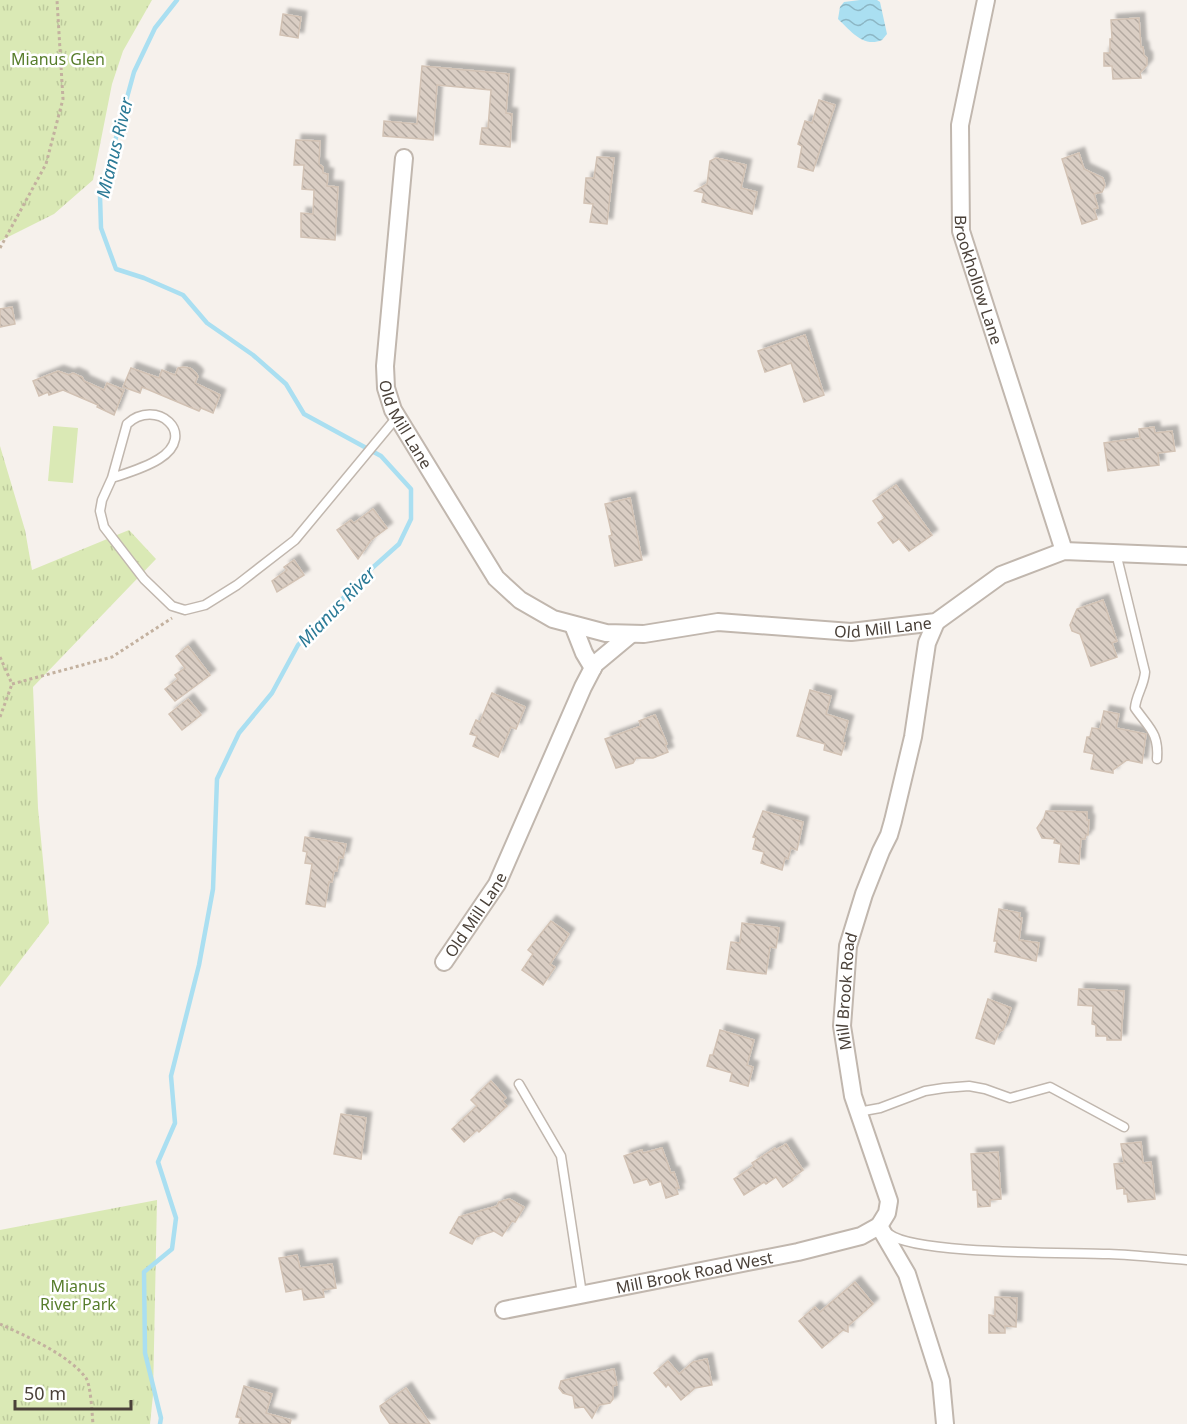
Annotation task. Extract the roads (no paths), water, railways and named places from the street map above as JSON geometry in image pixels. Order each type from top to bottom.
[{"type":"street","name":"Brookhollow Lane","points":[[986,0],[960,125],[961,231],[1064,551]]},
{"type":"street","name":"Old Mill Lane","points":[[404,158],[385,366],[386,388],[397,417],[496,578],[520,600],[553,620],[606,633],[644,634],[718,622],[851,632],[936,622],[1001,575],[1064,551],[1187,556]]},
{"type":"street","name":"Mill Brook Road","points":[[879,1226],[887,1213],[889,1201],[857,1112],[842,1026],[848,946],[864,894],[893,821],[913,737],[927,643],[936,622]]},
{"type":"street","points":[[573,625],[584,653],[593,668]]},
{"type":"street","name":"Old Mill Lane","points":[[444,962],[497,884],[593,668],[631,634]]},
{"type":"street","points":[[879,1226],[907,1274],[941,1381],[945,1424]]},
{"type":"street","name":"Mill Brook Road West","points":[[504,1310],[798,1252],[861,1236],[879,1226]]},
{"type":"lane","points":[[112,478],[160,458],[174,443],[176,433],[172,425],[164,418],[147,414],[133,418],[127,424],[100,511],[104,527],[144,579],[172,606],[185,610],[205,605],[237,585],[295,540],[397,417]]},
{"type":"lane","points":[[1116,553],[1145,672],[1135,708],[1156,737],[1157,759]]},
{"type":"lane","points":[[519,1084],[561,1156],[582,1294]]},
{"type":"lane","points":[[857,1112],[880,1108],[925,1091],[944,1088],[969,1086],[1010,1098],[1050,1087],[1124,1127]]},
{"type":"lane","points":[[879,1226],[891,1237],[903,1242],[959,1249],[1112,1254],[1187,1260]]},
{"type":"water","points":[[860,0],[880,2],[887,34],[882,40],[869,42],[863,40],[838,19],[840,7],[844,2]]},
{"type":"waterway","name":"Mianus River","points":[[160,1424],[161,1418],[145,1353],[144,1272],[172,1249],[176,1218],[158,1162],[175,1123],[171,1076],[199,965],[213,889],[217,779],[239,733],[272,693],[298,645],[370,570],[399,544],[411,519],[411,489],[381,456],[304,414],[286,384],[253,355],[207,323],[183,295],[116,269],[101,228],[100,196],[134,72],[155,28],[177,0]]},
{"type":"park label","name":"Mianus Glen","points":[[58,59]]},
{"type":"park label","name":"Mianus River Park","points":[[78,1295]]}]
